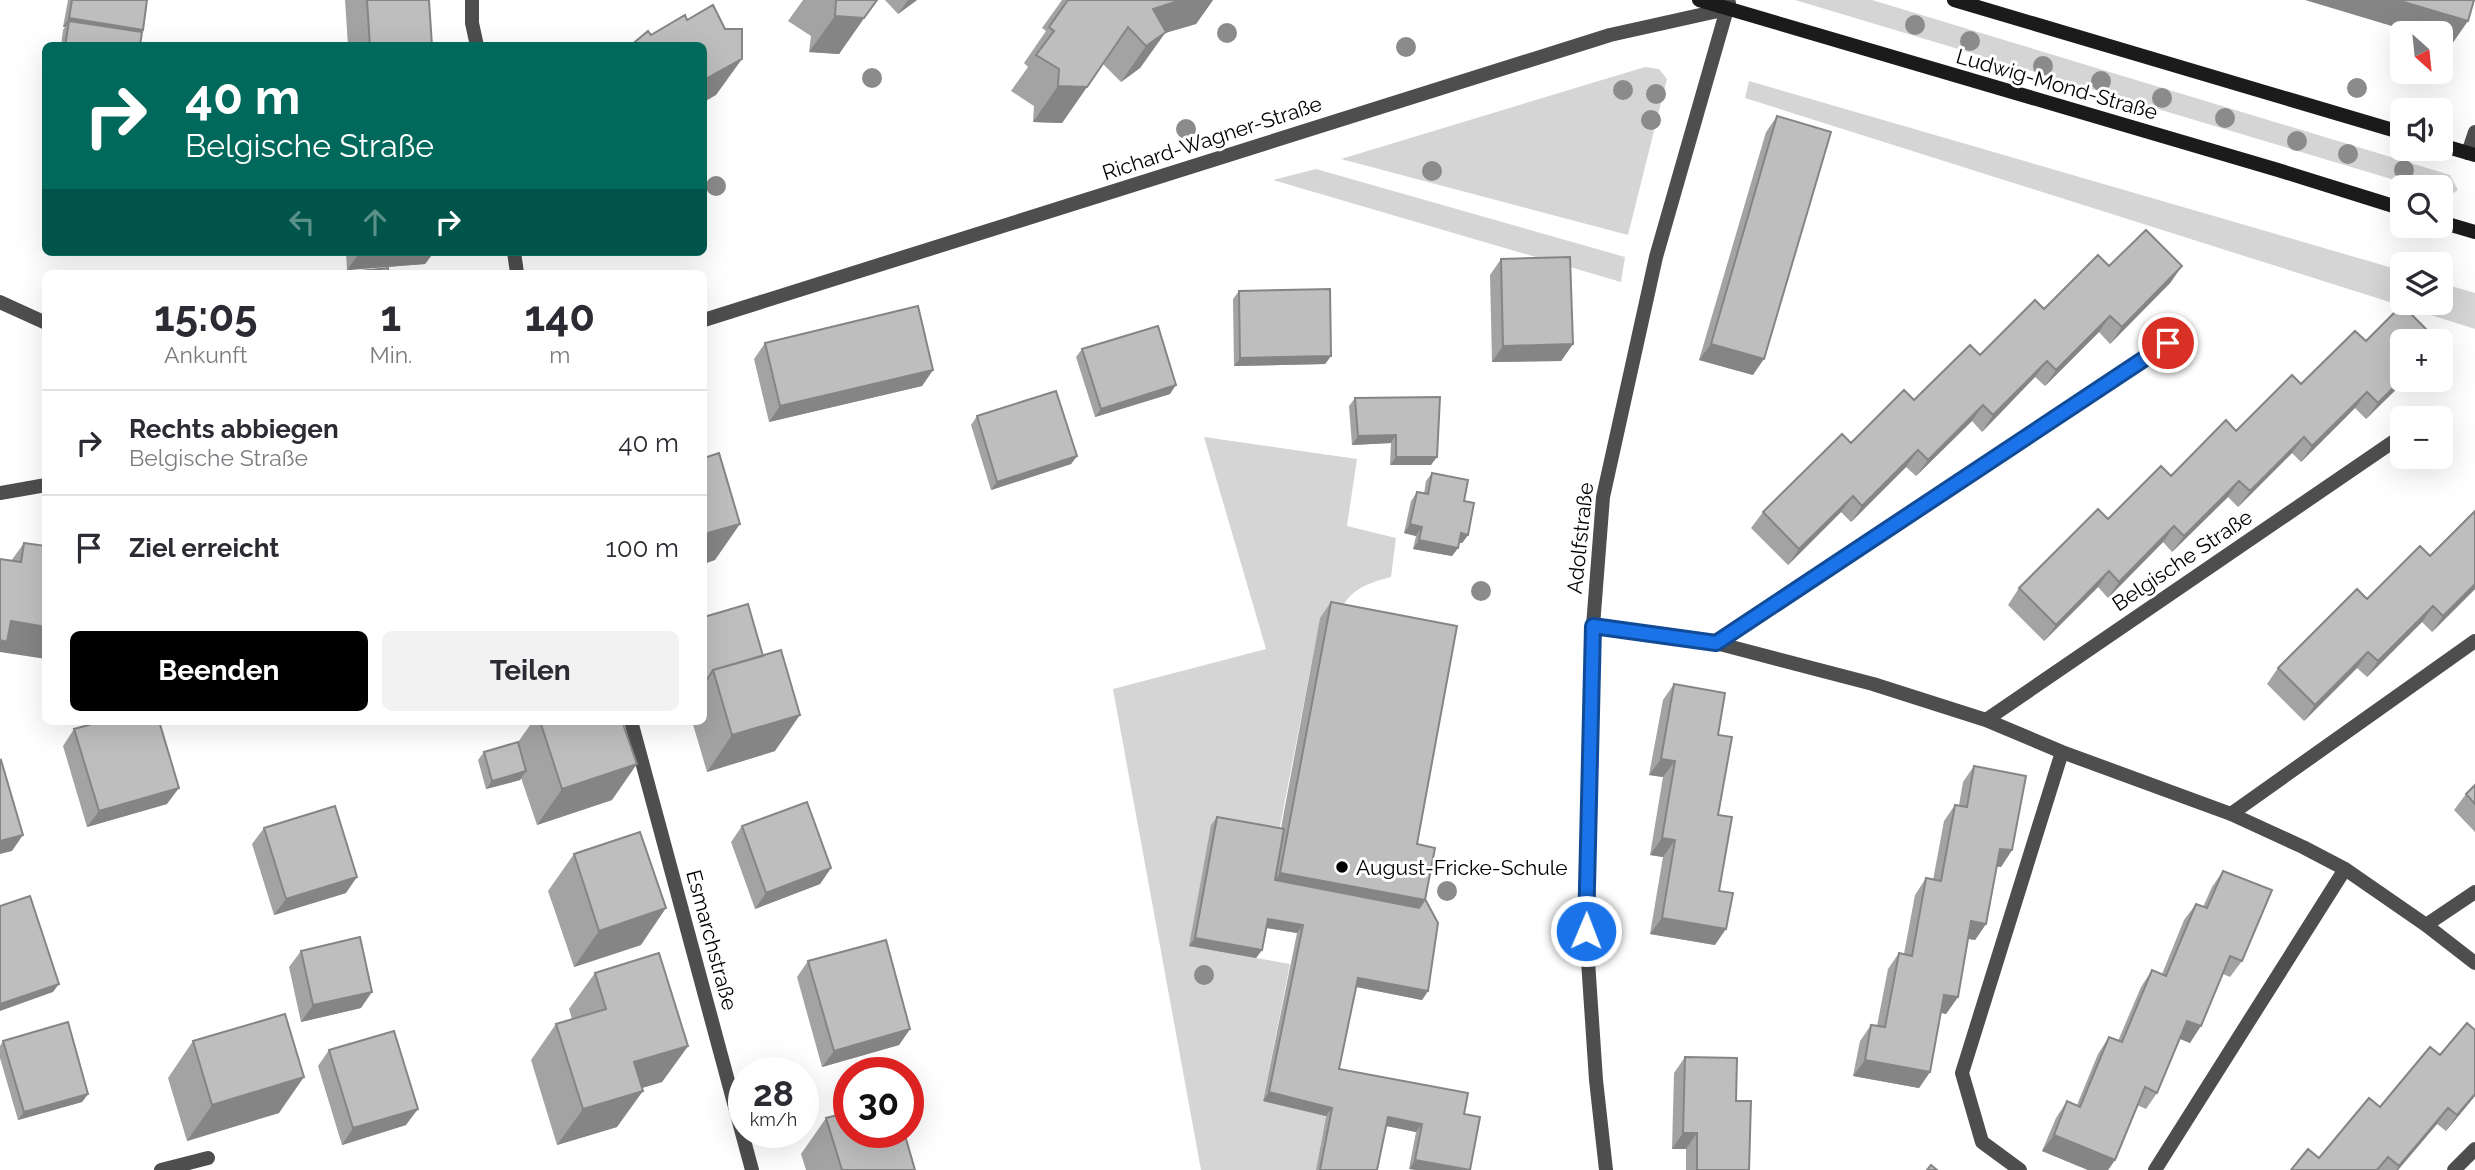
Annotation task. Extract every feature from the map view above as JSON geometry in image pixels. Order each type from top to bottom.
[{"type":"main road","name":"Ludwig-Mond-Straße","points":[[1699,0],[1728,4],[2390,205]]},
{"type":"main road","points":[[1954,0],[2390,129]]},
{"type":"main road","points":[[2453,149],[2471,154]]},
{"type":"main road","points":[[2453,226],[2475,232]]},
{"type":"street","points":[[472,0],[472,23],[476,42]]},
{"type":"street","name":"Richard-Wagner-Straße","points":[[707,319],[1587,41],[1728,4]]},
{"type":"street","name":"Adolfstraße","points":[[1606,1170],[1596,1080],[1586,931],[1593,626],[1603,497],[1656,257],[1728,4]]},
{"type":"street","points":[[2471,154],[2475,132]]},
{"type":"street","points":[[0,302],[42,321]]},
{"type":"street","points":[[1716,643],[2168,343]]},
{"type":"street","name":"Belgische Straße","points":[[1986,720],[2390,444]]},
{"type":"street","points":[[0,493],[42,486]]},
{"type":"street","points":[[1593,626],[1716,643],[1873,684],[1986,720],[2062,752],[2231,814],[2346,869],[2475,963]]},
{"type":"street","points":[[2231,814],[2475,641]]},
{"type":"street","name":"Esmarchstraße","points":[[632,725],[752,1170]]},
{"type":"street","points":[[2020,1170],[1982,1142],[1962,1073],[2062,752]]},
{"type":"street","points":[[2155,1170],[2346,869]]},
{"type":"street","points":[[2426,925],[2475,892]]},
{"type":"street","points":[[2454,1170],[2475,1149]]},
{"type":"street","points":[[161,1170],[208,1158]]},
{"type":"shaded area","points":[[1795,0],[1872,0],[2390,157],[2390,161],[2404,161],[2450,175],[2390,175],[2390,179]]},
{"type":"shaded area","points":[[1645,67],[1659,69],[1667,79],[1628,235],[1341,159]]},
{"type":"shaded area","points":[[1749,81],[2390,267],[2390,302],[1745,98]]},
{"type":"shaded area","points":[[1316,169],[1625,257],[1621,282],[1273,180]]},
{"type":"shaded area","points":[[2453,181],[2458,190],[2453,193]]},
{"type":"shaded area","points":[[2453,287],[2475,293],[2475,329],[2431,315],[2453,315]]},
{"type":"shaded area","points":[[1204,437],[1357,459],[1347,526],[1396,538],[1391,577],[1356,591],[1344,603],[1334,622],[1320,619],[1278,837],[1190,946],[1290,964],[1263,1100],[1326,1115],[1316,1170],[1201,1170],[1113,689],[1266,649]]},
{"type":"building","points":[[72,0],[147,0],[143,30],[69,18]]},
{"type":"building","points":[[367,0],[429,0],[432,42],[370,42]]},
{"type":"building","points":[[836,0],[877,0],[864,18],[835,16]]},
{"type":"building","points":[[1068,0],[1181,0],[1153,9],[1166,32],[1146,46],[1128,27],[1087,87],[1058,86],[1059,69],[1036,55],[1054,31],[1049,27]]},
{"type":"building","points":[[2397,0],[2474,0],[2468,21]]},
{"type":"building","points":[[713,5],[725,29],[742,29],[742,59],[707,78],[707,42],[635,42],[648,31],[651,35],[685,15],[687,20]]},
{"type":"building","points":[[69,21],[142,32],[141,42],[66,42]]},
{"type":"building","points":[[1777,116],[1831,132],[1764,359],[1711,344]]},
{"type":"building","points":[[2146,230],[2182,266],[2122,327],[2110,316],[2056,370],[2047,361],[1993,415],[1983,405],[1928,460],[1918,450],[1862,506],[1853,496],[1799,549],[1763,512],[1842,434],[1851,443],[1904,390],[1914,400],[1970,345],[1980,355],[2035,300],[2044,309],[2098,255],[2109,266]]},
{"type":"building","points":[[1570,257],[1573,344],[1503,346],[1501,259]]},
{"type":"building","points":[[1330,289],[1331,356],[1240,358],[1239,291]]},
{"type":"building","points":[[918,306],[933,370],[780,406],[765,343]]},
{"type":"building","points":[[2392,315],[2412,315],[2426,329],[2390,329],[2390,391],[2378,403],[2367,392],[2312,446],[2304,437],[2250,491],[2239,481],[2184,536],[2174,526],[2119,582],[2109,571],[2056,625],[2019,588],[2098,509],[2108,519],[2161,466],[2171,476],[2226,420],[2236,431],[2292,375],[2301,384],[2355,331],[2366,341]]},
{"type":"building","points":[[1158,326],[1176,385],[1101,409],[1082,349]]},
{"type":"building","points":[[1056,391],[1077,456],[997,482],[977,416]]},
{"type":"building","points":[[1440,397],[1437,457],[1396,457],[1396,435],[1358,436],[1355,398]]},
{"type":"building","points":[[719,453],[740,524],[707,533],[707,457]]},
{"type":"building","points":[[1432,473],[1468,480],[1464,501],[1474,503],[1468,535],[1461,533],[1458,548],[1419,540],[1422,527],[1410,524],[1417,492],[1428,494]]},
{"type":"building","points":[[2475,511],[2475,584],[2443,616],[2433,606],[2378,661],[2368,652],[2315,705],[2278,668],[2357,589],[2367,599],[2420,546],[2430,556]]},
{"type":"building","points":[[24,543],[42,545],[42,626],[11,621],[7,642],[0,640],[0,559],[21,562]]},
{"type":"building","points":[[1331,602],[1457,626],[1417,844],[1435,848],[1425,900],[1280,873]]},
{"type":"building","points":[[748,604],[763,656],[713,670],[707,679],[707,616]]},
{"type":"building","points":[[781,650],[800,715],[732,735],[713,670]]},
{"type":"building","points":[[1674,684],[1725,693],[1718,735],[1732,737],[1718,815],[1732,817],[1719,891],[1733,893],[1726,929],[1662,918],[1675,840],[1662,838],[1675,761],[1661,759]]},
{"type":"building","points":[[88,725],[160,725],[179,788],[99,811],[74,729]]},
{"type":"building","points":[[541,725],[623,725],[637,764],[562,789]]},
{"type":"building","points":[[518,742],[526,771],[492,781],[484,752]]},
{"type":"building","points":[[0,761],[23,835],[0,841]]},
{"type":"building","points":[[1974,766],[2026,776],[2012,850],[2000,849],[1986,924],[1971,921],[1958,997],[1944,995],[1930,1072],[1865,1060],[1871,1025],[1885,1027],[1899,953],[1912,956],[1926,878],[1941,881],[1955,805],[1967,807]]},
{"type":"building","points":[[2475,785],[2475,804],[2466,794]]},
{"type":"building","points":[[807,802],[831,868],[766,893],[742,826]]},
{"type":"building","points":[[335,806],[357,877],[286,899],[264,828]]},
{"type":"building","points":[[1217,817],[1284,829],[1275,880],[1419,908],[1425,899],[1438,923],[1428,991],[1358,978],[1339,1069],[1468,1093],[1464,1114],[1480,1117],[1470,1170],[1415,1160],[1422,1124],[1388,1117],[1377,1170],[1320,1170],[1332,1108],[1269,1092],[1303,925],[1268,919],[1262,950],[1195,938]]},
{"type":"building","points":[[640,832],[666,908],[599,931],[574,854]]},
{"type":"building","points":[[2223,871],[2272,890],[2242,961],[2230,956],[2201,1026],[2187,1021],[2157,1093],[2145,1087],[2115,1160],[2054,1135],[2067,1101],[2080,1107],[2109,1037],[2122,1042],[2152,970],[2166,976],[2196,904],[2207,908]]},
{"type":"building","points":[[30,896],[59,984],[0,1004],[0,906]]},
{"type":"building","points":[[360,937],[372,992],[313,1005],[301,951]]},
{"type":"building","points":[[886,940],[910,1029],[834,1051],[808,961]]},
{"type":"building","points":[[659,953],[688,1046],[634,1062],[643,1091],[583,1109],[556,1024],[606,1009],[595,973]]},
{"type":"building","points":[[285,1014],[304,1077],[212,1105],[193,1041]]},
{"type":"building","points":[[68,1022],[88,1094],[24,1112],[3,1041]]},
{"type":"building","points":[[2467,1023],[2475,1030],[2475,1094],[2457,1115],[2448,1108],[2399,1166],[2388,1157],[2377,1170],[2291,1170],[2308,1149],[2319,1158],[2369,1098],[2380,1107],[2430,1047],[2440,1055]]},
{"type":"building","points":[[394,1031],[418,1109],[353,1128],[329,1050]]},
{"type":"building","points":[[1685,1057],[1737,1058],[1736,1101],[1751,1101],[1749,1170],[1697,1170],[1697,1133],[1683,1133]]},
{"type":"building","points":[[833,1116],[833,1141],[826,1118]]},
{"type":"building","points":[[835,1148],[909,1148],[915,1170],[842,1170]]},
{"type":"place","name":"August-Fricke-Schule","points":[[1342,867]]},
{"type":"route","points":[[1586,931],[1593,626],[1716,643],[2168,343]]}]
